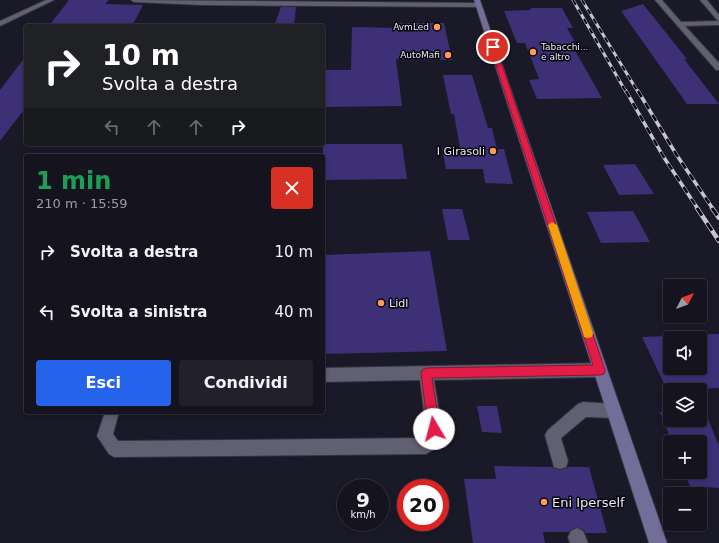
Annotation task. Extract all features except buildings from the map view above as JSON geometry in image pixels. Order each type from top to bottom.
[{"type":"main road","points":[[478,3],[658,543]]},
{"type":"street","points":[[0,24],[51,0]]},
{"type":"street","points":[[134,0],[202,3],[478,3]]},
{"type":"street","points":[[658,0],[719,68]]},
{"type":"street","points":[[703,0],[719,19]]},
{"type":"street","points":[[681,24],[719,23]]},
{"type":"street","points":[[325,375],[600,370]]},
{"type":"street","points":[[111,414],[105,436],[114,449],[426,446],[434,429],[426,373]]},
{"type":"street","points":[[560,461],[553,435],[583,409],[614,412]]},
{"type":"railway","points":[[573,0],[626,92]]},
{"type":"railway","points":[[582,0],[638,92]]},
{"type":"railway","points":[[626,91],[663,156],[698,209]]},
{"type":"railway","points":[[638,91],[676,154],[713,209]]},
{"type":"railway","points":[[697,208],[719,241]]},
{"type":"railway","points":[[712,208],[719,218]]},
{"type":"slow traffic","points":[[552,225],[588,333]]},
{"type":"place","name":"AvmLed","points":[[437,27]]},
{"type":"place","name":"Tabacchi... e altro","points":[[533,52]]},
{"type":"place","name":"AutoMafi","points":[[448,55]]},
{"type":"place","name":"I Girasoli","points":[[493,151]]},
{"type":"place","name":"Lidl","points":[[381,303]]},
{"type":"place","name":"Eni Iperself","points":[[544,502]]},
{"type":"route","points":[[434,429],[426,373],[600,370],[493,47]]}]
